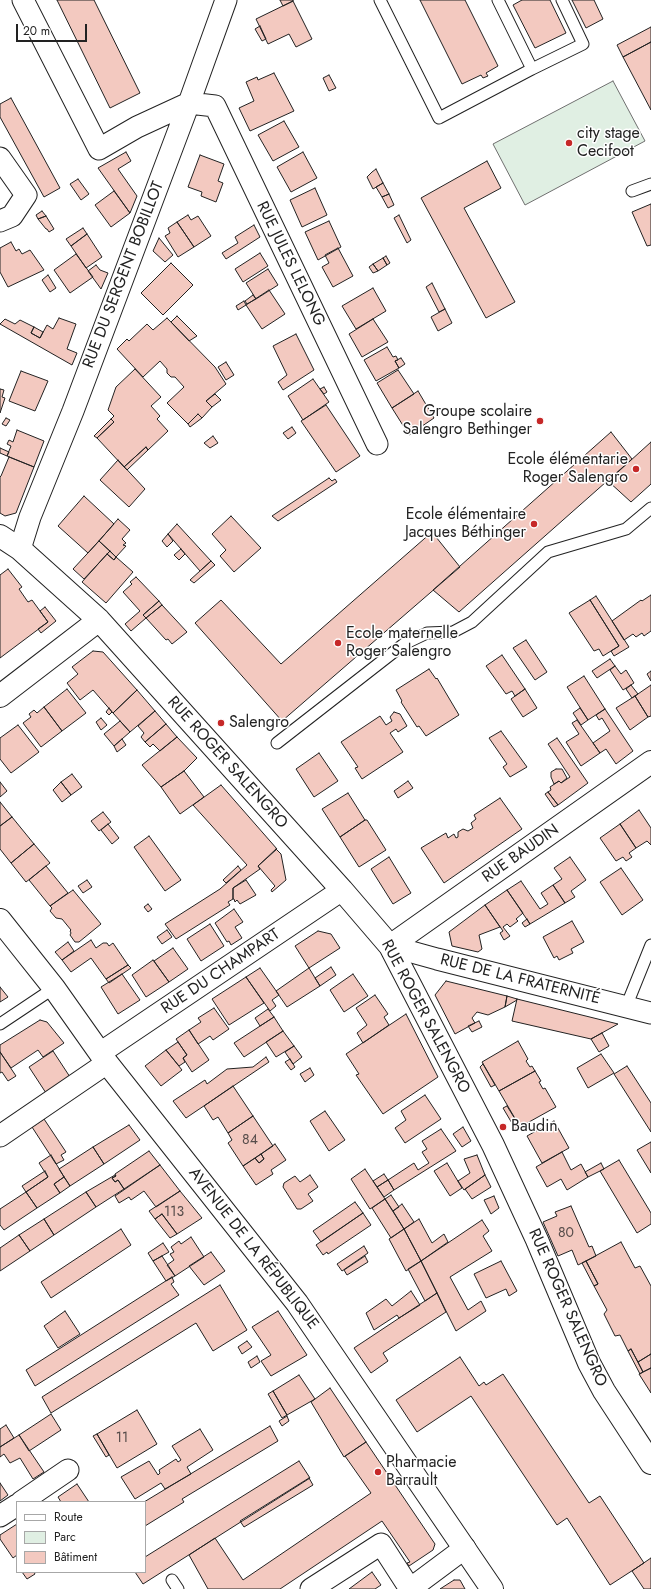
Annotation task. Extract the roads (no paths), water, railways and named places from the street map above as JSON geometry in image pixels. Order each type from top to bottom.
[{"type":"street","points":[[23,0],[99,149],[137,126],[189,103]]},
{"type":"street","name":"RUE DU SERGENT BOBILLOT","points":[[20,549],[30,517],[73,411],[189,103],[226,0]]},
{"type":"street","name":"RUE JULES LELONG","points":[[189,103],[215,106],[377,444]]},
{"type":"street","points":[[0,158],[26,195],[12,216],[0,220]]},
{"type":"street","name":"RUE ROGER SALENGRO","points":[[0,536],[20,549],[99,620],[342,890],[390,946],[493,1145],[537,1240],[589,1363],[604,1391],[651,1463]]},
{"type":"street","points":[[0,696],[99,620]]},
{"type":"street","name":"RUE BAUDIN","points":[[390,946],[651,762]]},
{"type":"street","name":"RUE DU CHAMPART","points":[[0,1136],[104,1058],[342,890]]},
{"type":"street","name":"AVENUE DE LA RÉPUBLIQUE","points":[[0,920],[54,988],[104,1058],[297,1303],[492,1589]]},
{"type":"street","name":"RUE DE LA FRATERNITÉ","points":[[390,946],[651,1013]]},
{"type":"street","points":[[22,1501],[68,1470]]},
{"type":"street","points":[[0,1516],[16,1506]]},
{"type":"street","points":[[312,1589],[381,1544],[410,1589],[465,1548]]},
{"type":"lane","points":[[380,0],[439,118],[583,44],[562,0]]},
{"type":"lane","points":[[498,0],[532,69]]},
{"type":"lane","points":[[632,192],[651,184]]},
{"type":"lane","points":[[277,743],[404,644],[427,633],[453,632],[472,622],[548,552],[626,529],[651,508]]},
{"type":"lane","points":[[626,1007],[651,945]]},
{"type":"lane","points":[[0,1024],[54,988]]},
{"type":"place","name":"city stage Cecifoot","points":[[569,143]]},
{"type":"place","name":"Groupe scolaire Salengro Bethinger","points":[[540,421]]},
{"type":"place","name":"Ecole élémentarie Roger Salengro","points":[[636,469]]},
{"type":"place","name":"Ecole élémentaire Jacques Béthinger","points":[[534,524]]},
{"type":"place","name":"Ecole maternelle Roger Salengro","points":[[338,643]]},
{"type":"place","name":"Salengro","points":[[221,723]]},
{"type":"place","name":"Baudin","points":[[503,1127]]},
{"type":"place","name":"Pharmacie Barrault","points":[[378,1472]]}]
